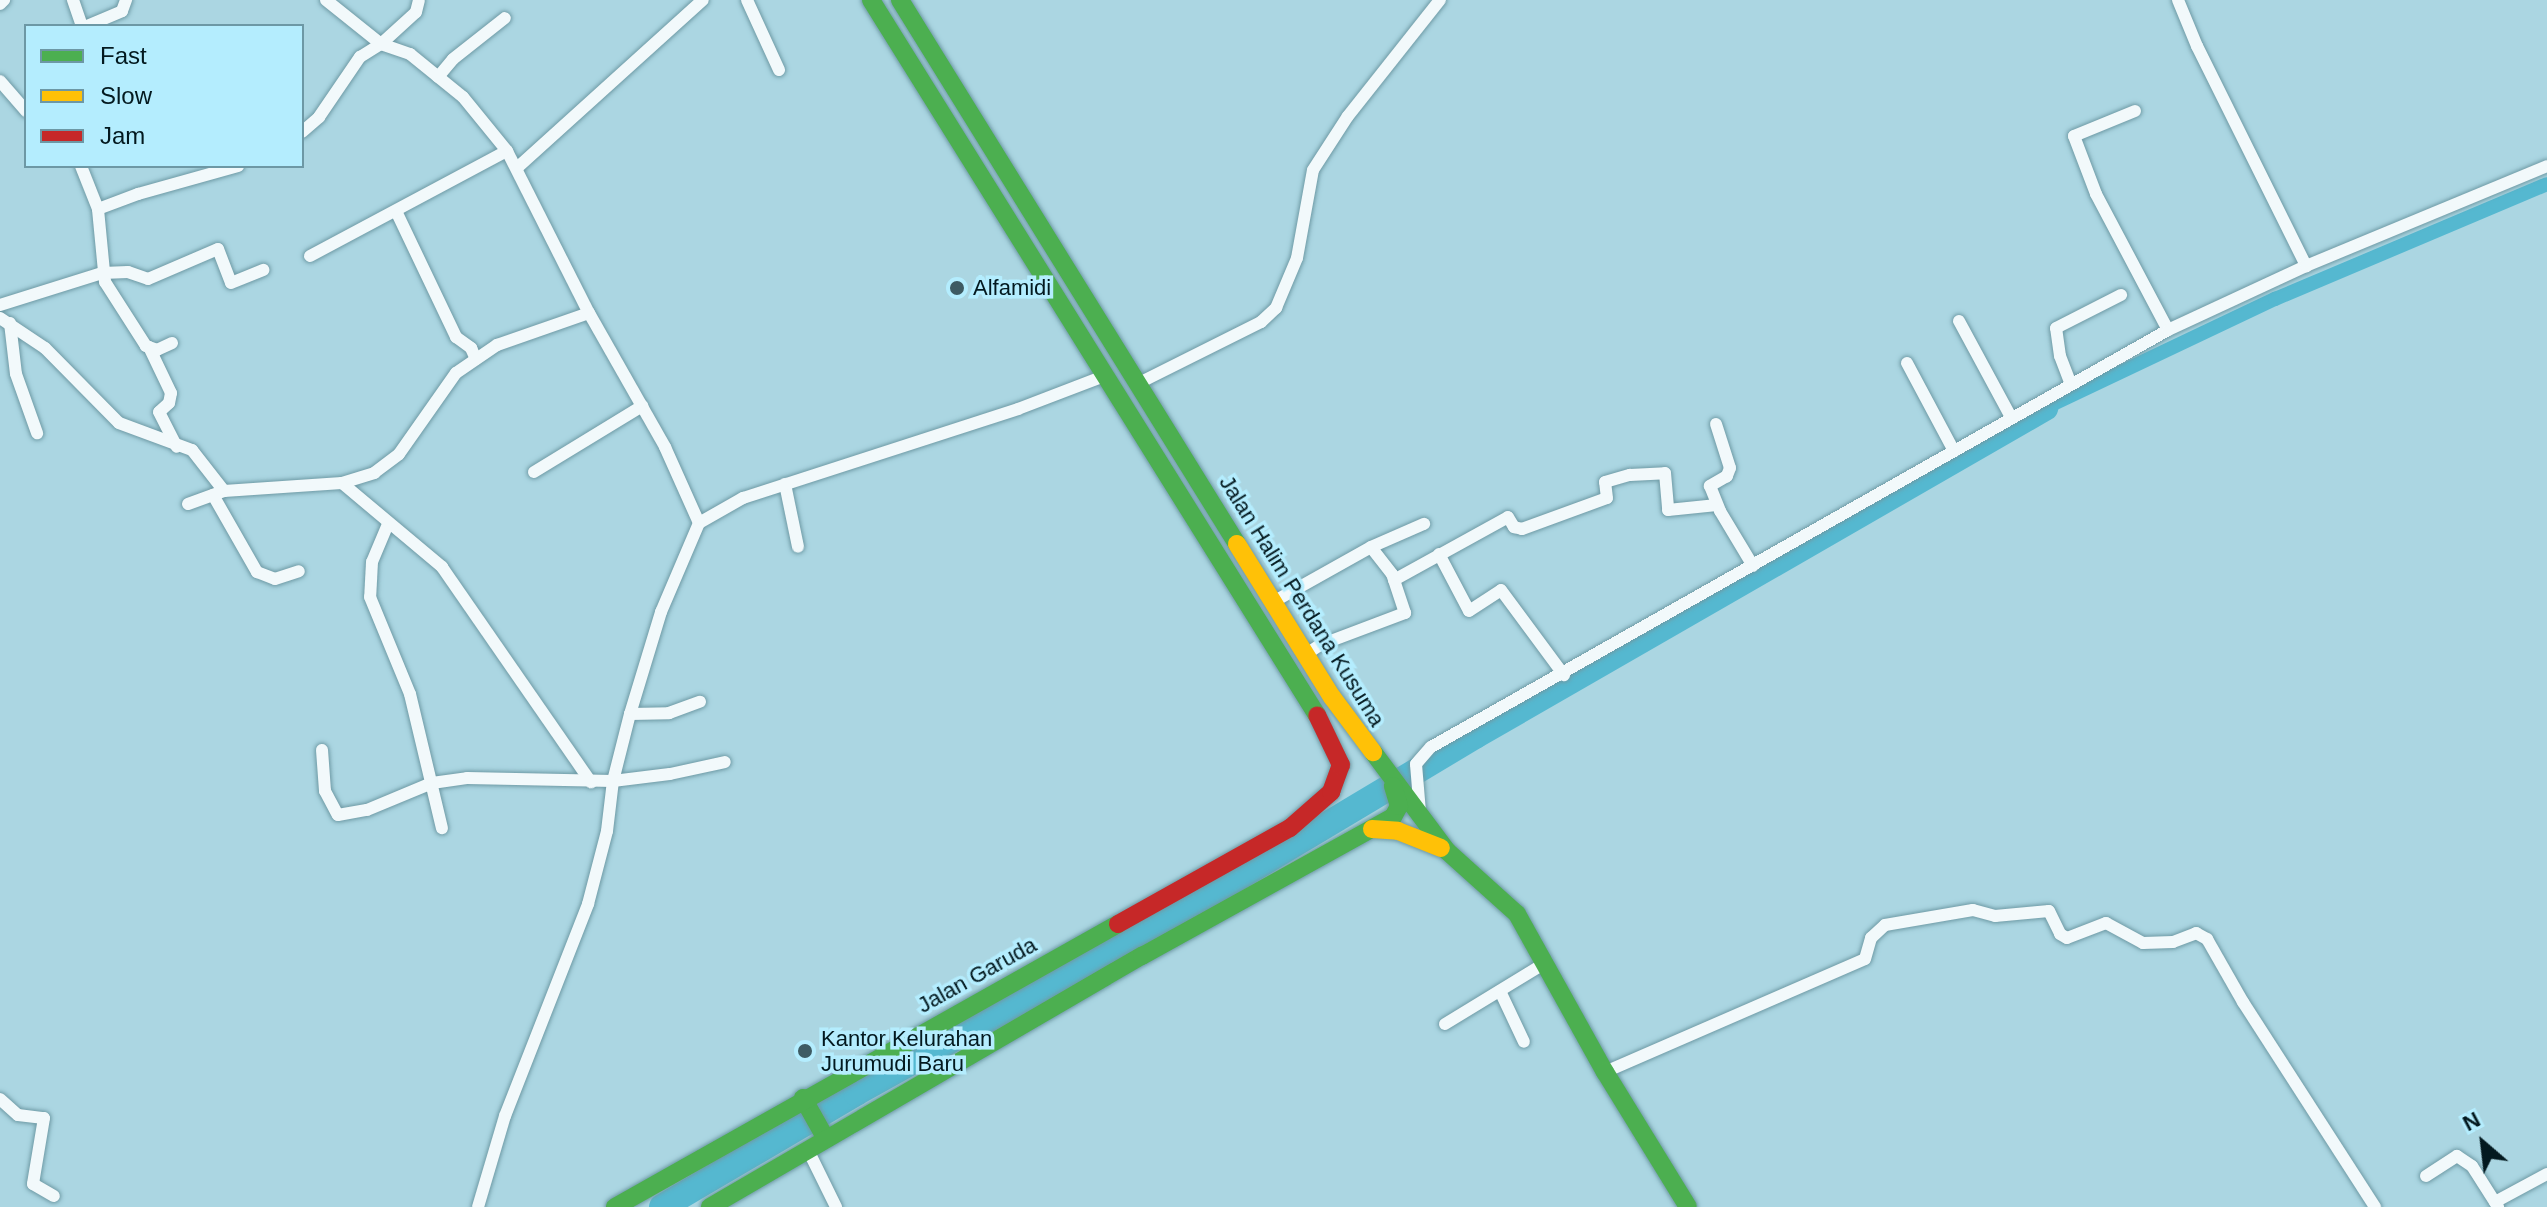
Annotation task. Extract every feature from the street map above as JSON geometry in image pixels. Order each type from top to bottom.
[{"type":"main road","points":[[871,0],[1104,376]]},
{"type":"main road","name":"Jalan Halim Perdana Kusuma","points":[[900,0],[1305,655],[1447,851],[1517,914],[1605,1072],[1688,1207]]},
{"type":"main road","points":[[952,133],[975,118]]},
{"type":"main road","points":[[1013,233],[1035,217]]},
{"type":"main road","name":"Jalan Garuda","points":[[615,1207],[1290,828],[1331,792],[1341,765],[1316,713],[1104,376]]},
{"type":"main road","points":[[710,1207],[808,1150],[823,1134],[1393,817],[1399,806],[1396,782]]},
{"type":"main road","points":[[1372,829],[1398,831],[1447,851]]},
{"type":"main road","points":[[805,1102],[823,1134]]},
{"type":"street","points":[[73,0],[83,24]]},
{"type":"street","points":[[89,24],[122,11],[126,0]]},
{"type":"street","points":[[326,0],[381,44],[410,54],[463,97],[507,151],[518,167],[589,313],[642,406],[699,523]]},
{"type":"street","points":[[304,130],[319,117],[360,57],[381,44],[416,12],[419,0]]},
{"type":"street","points":[[518,167],[703,0]]},
{"type":"street","points":[[747,0],[779,70]]},
{"type":"street","points":[[1137,384],[1261,322],[1276,308],[1297,258],[1313,170],[1348,116],[1440,0]]},
{"type":"street","points":[[2178,0],[2197,46],[2306,266]]},
{"type":"street","points":[[438,77],[453,59],[505,18]]},
{"type":"street","points":[[0,81],[24,109]]},
{"type":"street","points":[[2135,111],[2074,136],[2096,194],[2168,330]]},
{"type":"street","points":[[310,256],[507,151]]},
{"type":"street","points":[[1396,782],[1431,747],[1564,675],[2070,382],[2168,330],[2306,266],[2547,166]]},
{"type":"street","points":[[82,168],[98,209],[102,273],[137,335],[149,347],[171,393],[169,403],[159,412],[177,447]]},
{"type":"street","points":[[98,209],[138,194],[231,168]]},
{"type":"street","points":[[396,211],[456,337],[471,348],[476,359]]},
{"type":"street","points":[[0,305],[102,273],[128,272],[148,279],[218,249],[231,283],[264,270]]},
{"type":"street","points":[[2070,382],[2060,356],[2056,328],[2121,295]]},
{"type":"street","points":[[188,504],[218,493],[342,483],[374,473],[399,454],[456,373],[520,336],[589,313]]},
{"type":"street","points":[[5,321],[16,374],[37,433]]},
{"type":"street","points":[[5,321],[45,348],[119,423],[192,450],[201,458],[257,572],[275,579],[299,571]]},
{"type":"street","points":[[1959,321],[2011,417]]},
{"type":"street","points":[[149,347],[157,350],[172,343]]},
{"type":"street","points":[[1907,363],[1954,451]]},
{"type":"street","points":[[478,1207],[505,1116],[588,904],[607,831],[613,781],[630,714],[661,612],[699,523],[743,498],[1018,409],[1104,376]]},
{"type":"street","points":[[534,472],[642,406]]},
{"type":"street","points":[[1716,424],[1730,468],[1727,476],[1710,486],[1717,505],[1753,566]]},
{"type":"street","points":[[1394,580],[1508,517],[1514,527],[1522,529],[1607,498],[1605,482],[1630,475],[1665,473],[1668,510],[1717,505]]},
{"type":"street","points":[[342,483],[442,567],[591,782]]},
{"type":"street","points":[[785,484],[798,547]]},
{"type":"street","points":[[1838,502],[1844,514]]},
{"type":"street","points":[[388,524],[372,562],[370,597],[410,694],[442,828]]},
{"type":"street","points":[[1273,602],[1371,547],[1424,524]]},
{"type":"street","points":[[1305,655],[1320,645],[1405,613],[1394,580],[1371,547]]},
{"type":"street","points":[[1439,554],[1469,611],[1501,590],[1564,675]]},
{"type":"street","points":[[630,714],[669,713],[700,702]]},
{"type":"street","points":[[322,750],[325,791],[338,815],[367,810],[432,783],[467,778],[613,781],[670,774],[725,762]]},
{"type":"street","points":[[1605,1072],[1865,959],[1871,938],[1885,925],[1973,910],[1995,916],[2049,911],[2060,934],[2067,938],[2106,923],[2143,943],[2173,942],[2196,933],[2207,939],[2243,1002],[2375,1207]]},
{"type":"street","points":[[1445,1024],[1545,963]]},
{"type":"street","points":[[1500,991],[1524,1042]]},
{"type":"street","points":[[0,1099],[18,1115],[44,1118],[33,1184],[54,1196]]},
{"type":"street","points":[[808,1150],[836,1207]]},
{"type":"street","points":[[2426,1176],[2457,1156],[2472,1166],[2496,1204],[2547,1174]]},
{"type":"waterway","points":[[2045,408],[2275,299],[2547,184]]},
{"type":"waterway","points":[[662,1207],[856,1093],[1181,912],[1475,736],[2045,408]]},
{"type":"traffic: fast","points":[[871,0],[1317,715]]},
{"type":"traffic: fast","points":[[900,0],[1237,544]]},
{"type":"traffic: fast","points":[[1373,752],[1447,851],[1517,914],[1605,1072],[1688,1207]]},
{"type":"traffic: fast","points":[[710,1207],[1142,956],[1393,817],[1399,806],[1393,786]]},
{"type":"traffic: fast","points":[[615,1207],[1118,924]]},
{"type":"traffic: fast","points":[[803,1098],[826,1139]]},
{"type":"traffic: slow","points":[[1237,544],[1332,697],[1373,752]]},
{"type":"traffic: slow","points":[[1372,829],[1398,831],[1441,848]]},
{"type":"traffic: jam","points":[[1118,924],[1290,828],[1331,792],[1341,765],[1317,715]]},
{"type":"place","name":"Alfamidi","points":[[957,288]]},
{"type":"place","name":"Kantor Kelurahan Jurumudi Baru","points":[[805,1051]]}]
